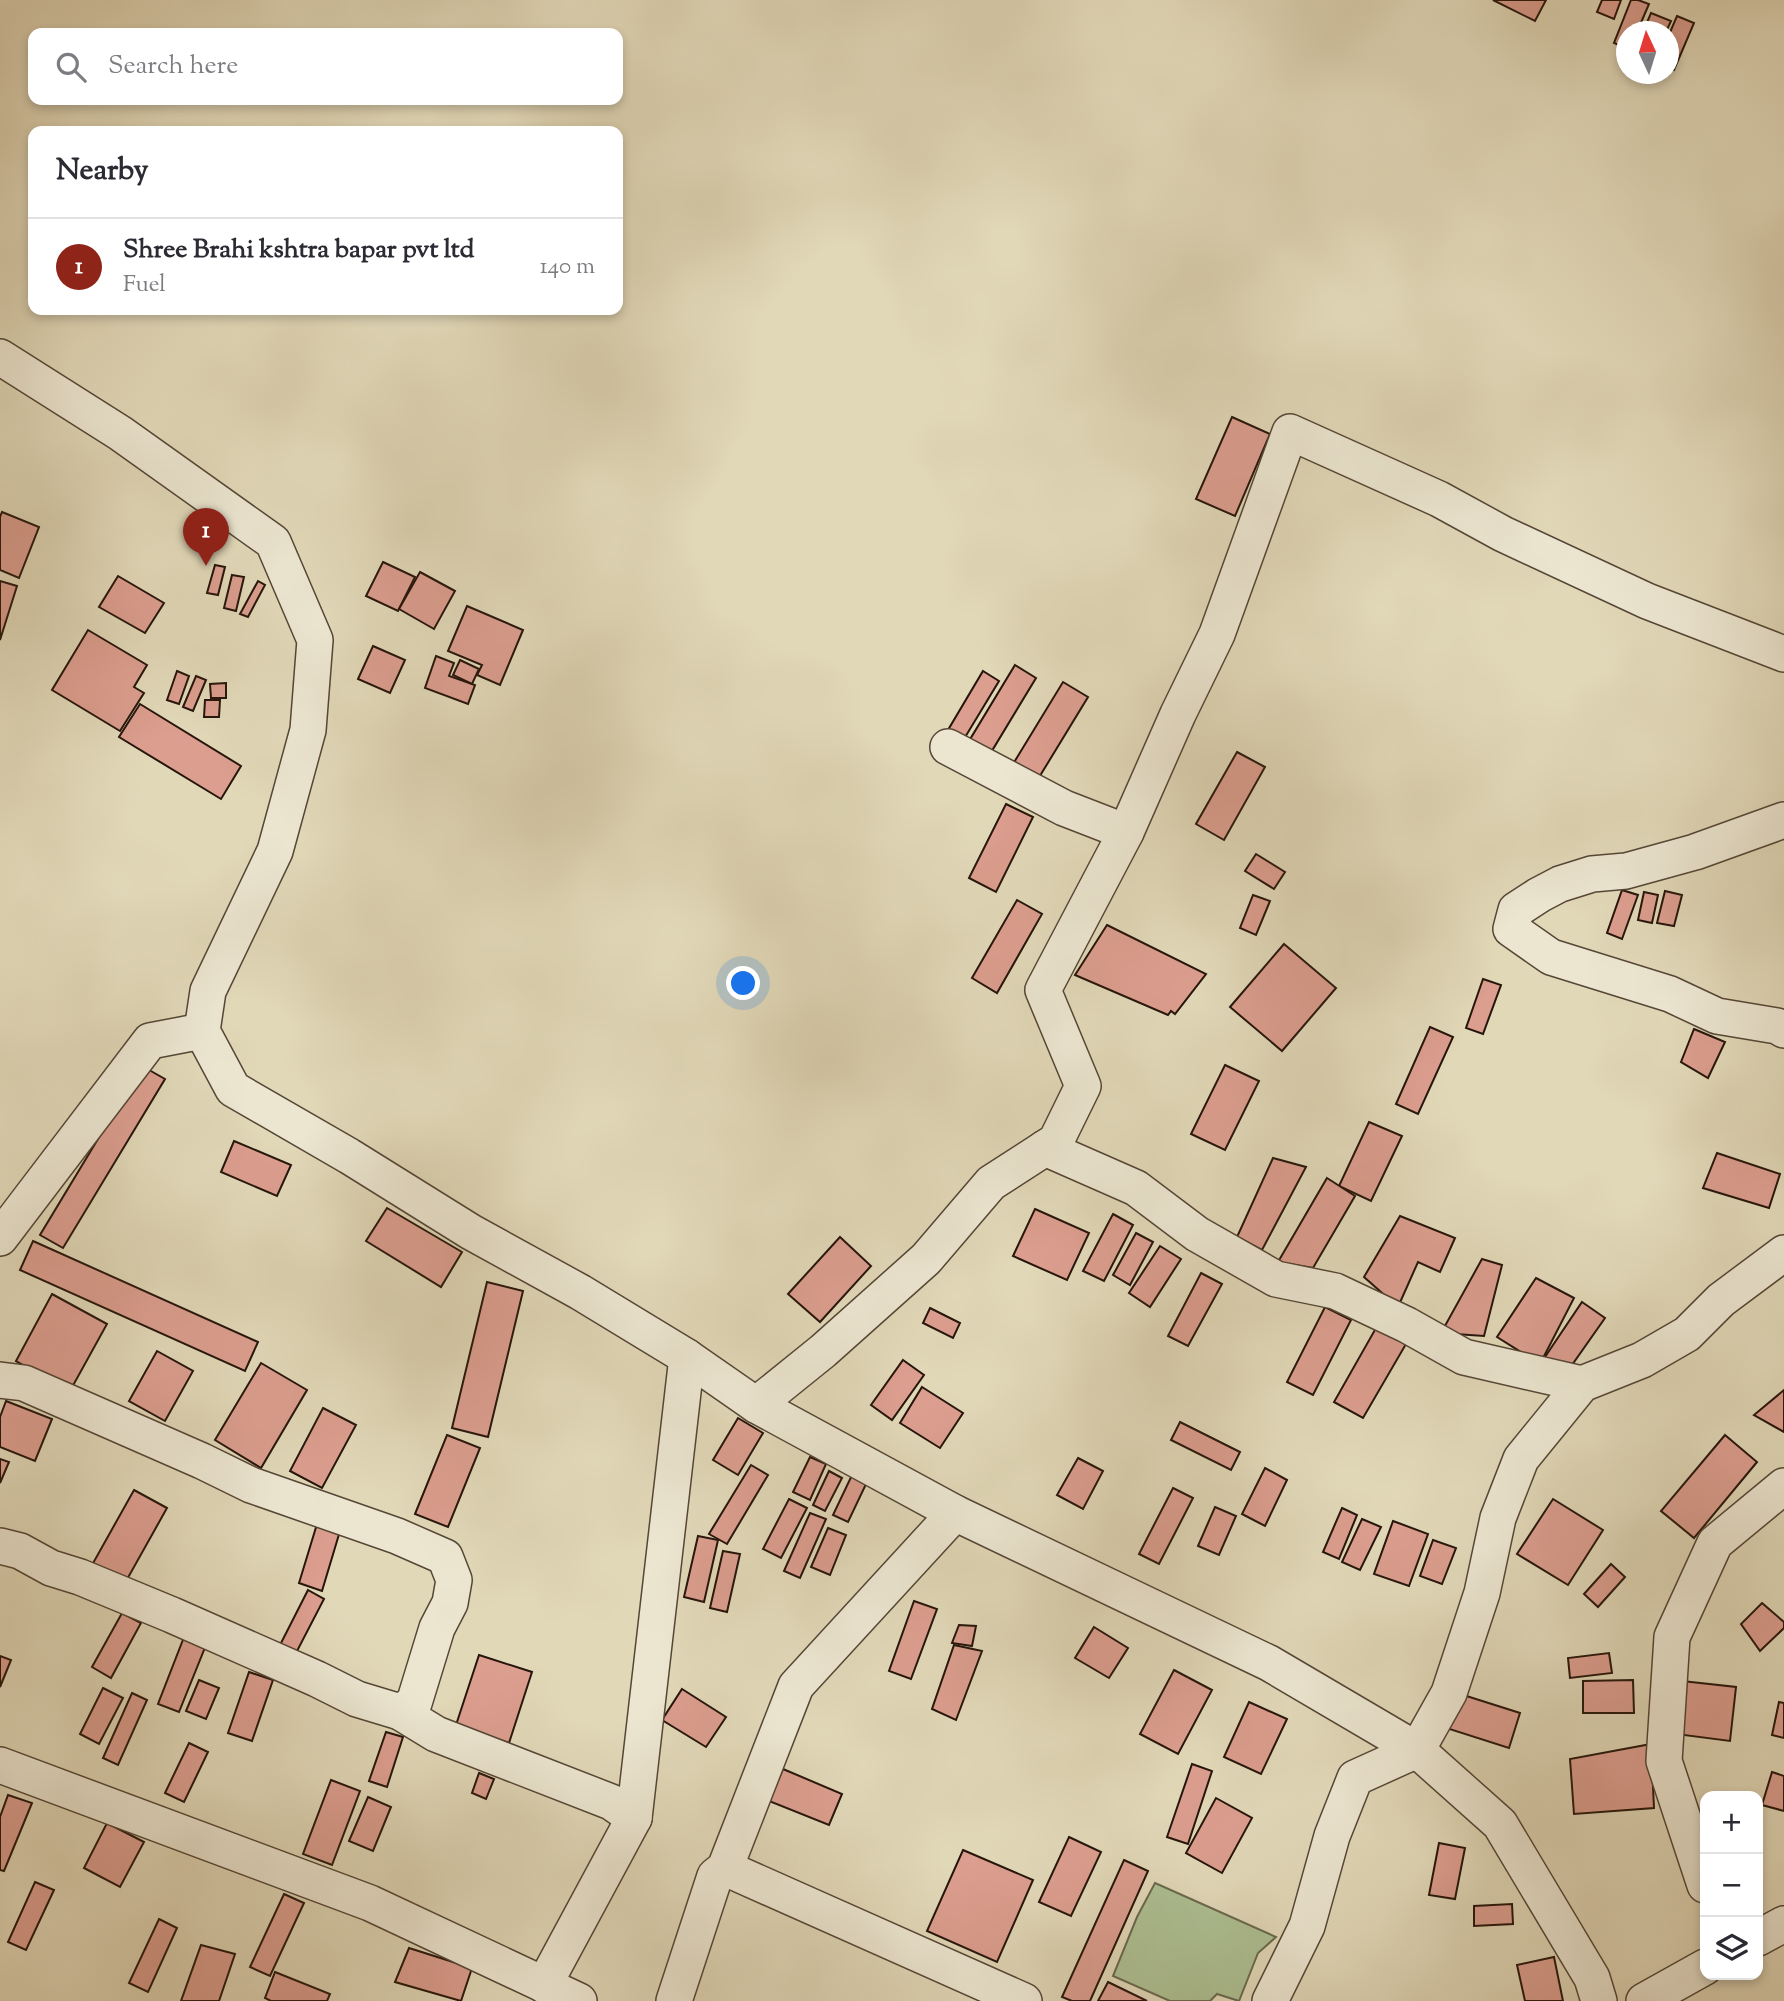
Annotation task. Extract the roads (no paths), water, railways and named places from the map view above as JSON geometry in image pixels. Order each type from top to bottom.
[{"type":"street","points":[[0,357],[120,433],[273,542],[315,640],[308,730],[275,851],[208,991],[202,1031],[233,1088],[471,1232],[580,1292],[687,1357],[756,1405],[955,1513],[1269,1663],[1417,1750],[1500,1824],[1592,1978],[1600,2001]]},
{"type":"street","points":[[756,1405],[823,1351],[926,1259],[990,1184],[1056,1141],[1083,1086],[1043,990],[1126,832],[1217,634],[1290,432],[1439,499],[1503,534],[1647,601],[1784,654]]},
{"type":"street","points":[[948,747],[1064,808],[1126,832]]},
{"type":"street","points":[[1784,820],[1695,852],[1626,871],[1592,874],[1560,884],[1516,910],[1511,929],[1551,957],[1670,994],[1717,1016],[1777,1026],[1784,1030]]},
{"type":"street","points":[[0,1238],[150,1041],[202,1031]]},
{"type":"street","points":[[1045,1147],[1136,1188],[1197,1234],[1276,1279],[1335,1292],[1407,1325],[1464,1357],[1582,1384]]},
{"type":"street","points":[[1270,2001],[1307,1926],[1332,1836],[1355,1778],[1417,1750],[1448,1693],[1482,1592],[1499,1518],[1521,1459],[1582,1384],[1642,1360],[1687,1334],[1721,1300],[1784,1253]]},
{"type":"street","points":[[544,1985],[634,1818],[687,1357]]},
{"type":"street","points":[[0,1380],[24,1383],[251,1485],[397,1536],[445,1557],[454,1580],[450,1603],[437,1628],[414,1703],[400,1712]]},
{"type":"street","points":[[1700,1870],[1664,1761],[1672,1637],[1715,1543],[1784,1486]]},
{"type":"street","points":[[674,2001],[715,1876],[726,1868],[796,1686],[955,1513]]},
{"type":"street","points":[[0,1546],[20,1551],[51,1568],[80,1577],[172,1615],[357,1699],[400,1712],[436,1734],[611,1802],[634,1818]]},
{"type":"street","points":[[0,1765],[370,1903],[579,2001]]},
{"type":"street","points":[[726,1868],[1024,2001]]},
{"type":"street","points":[[1763,1935],[1784,1924]]},
{"type":"street","points":[[1644,2001],[1700,1970]]},
{"type":"place","name":"Shree Brahi kshtra bapar pvt ltd","points":[[206,566]]}]
